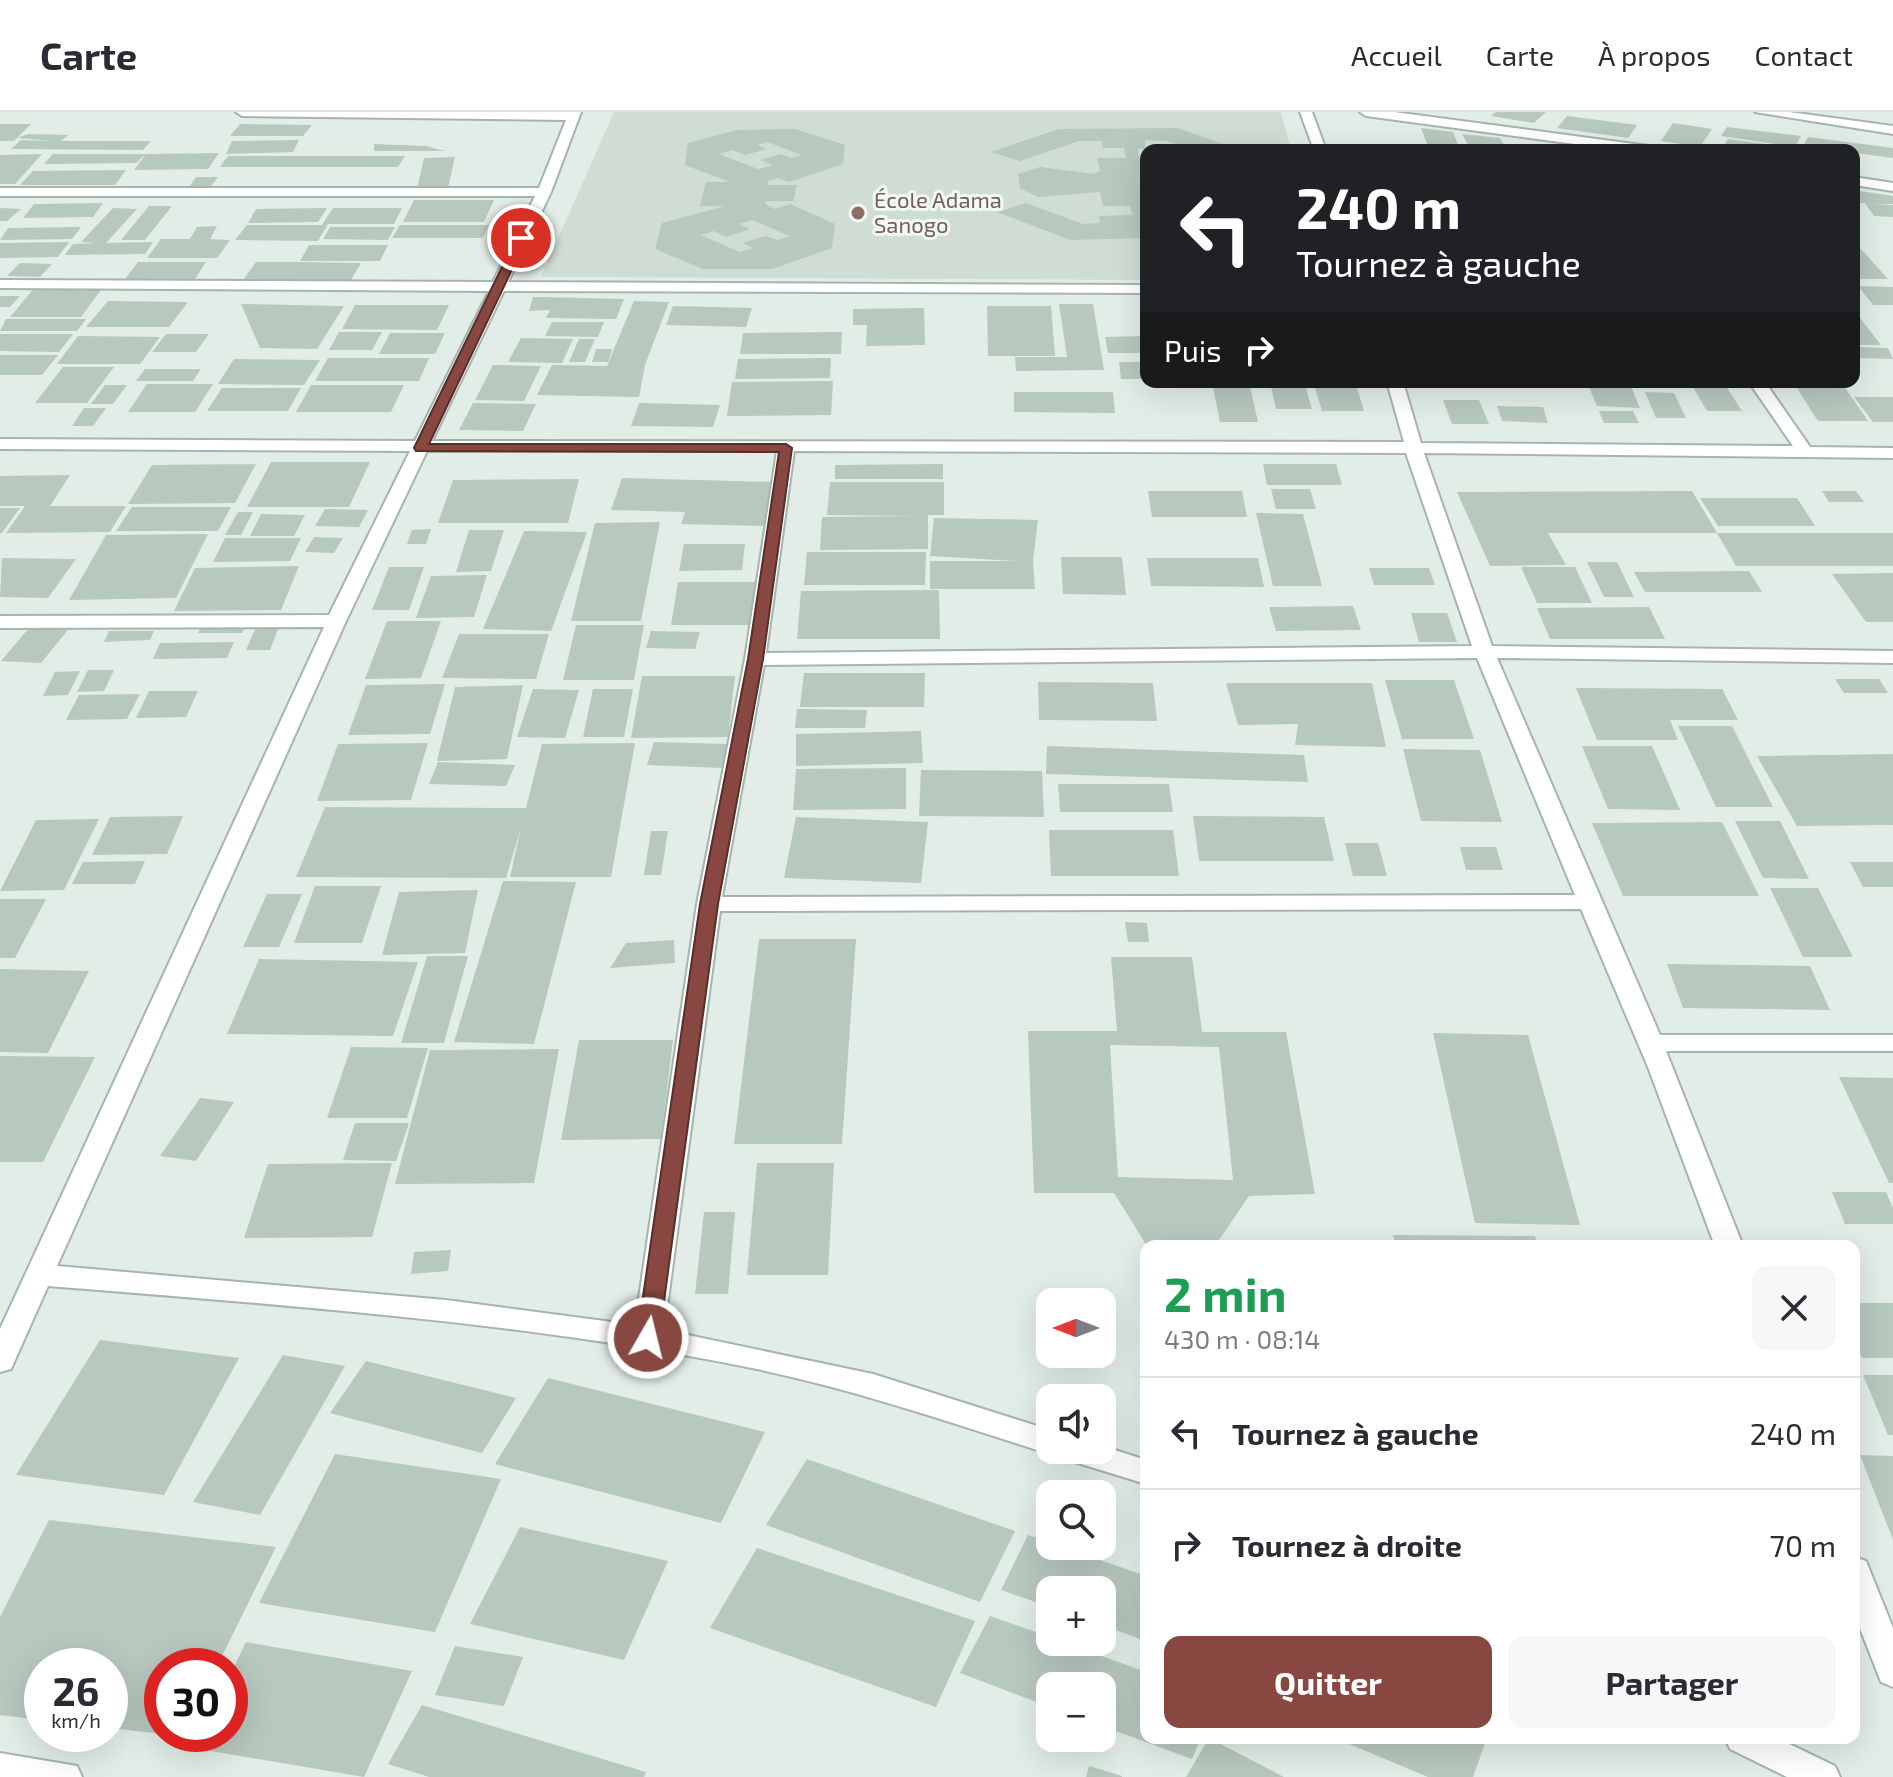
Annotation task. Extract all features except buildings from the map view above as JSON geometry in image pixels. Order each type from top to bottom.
[{"type":"street","points":[[0,1361],[336,621],[544,192],[574,114],[242,112]]},
{"type":"street","points":[[1306,112],[1318,144]]},
{"type":"street","points":[[1366,112],[1582,144]]},
{"type":"street","points":[[1761,112],[1809,115],[1893,130]]},
{"type":"street","points":[[1860,182],[1893,187]]},
{"type":"street","points":[[0,192],[544,192]]},
{"type":"street","points":[[0,284],[1140,289]]},
{"type":"street","points":[[1397,388],[1412,448],[1483,652],[1587,902],[1651,1043],[1727,1240]]},
{"type":"street","points":[[1761,388],[1805,452]]},
{"type":"street","points":[[0,444],[420,448],[1412,448],[1893,453]]},
{"type":"street","points":[[648,1338],[709,904],[755,659],[786,448]]},
{"type":"street","points":[[0,622],[336,621]]},
{"type":"street","points":[[755,659],[1483,652],[1893,657]]},
{"type":"street","points":[[709,904],[1587,902]]},
{"type":"street","points":[[1651,1043],[1893,1043]]},
{"type":"street","points":[[40,1275],[376,1303],[648,1338],[849,1379],[1036,1438]]},
{"type":"street","points":[[1116,1463],[1140,1470]]},
{"type":"street","points":[[1860,1586],[1893,1672]]},
{"type":"street","points":[[1754,1744],[1822,1777]]},
{"type":"street","points":[[0,1769],[64,1777]]},
{"type":"shaded area","name":"École Adama Sanogo","points":[[614,112],[1281,112],[1289,144],[1140,144],[1140,280],[541,277]]},
{"type":"place","name":"École Adama Sanogo","points":[[858,213]]},
{"type":"route","points":[[521,238],[420,448],[786,448],[755,659],[709,904],[648,1338]]}]
